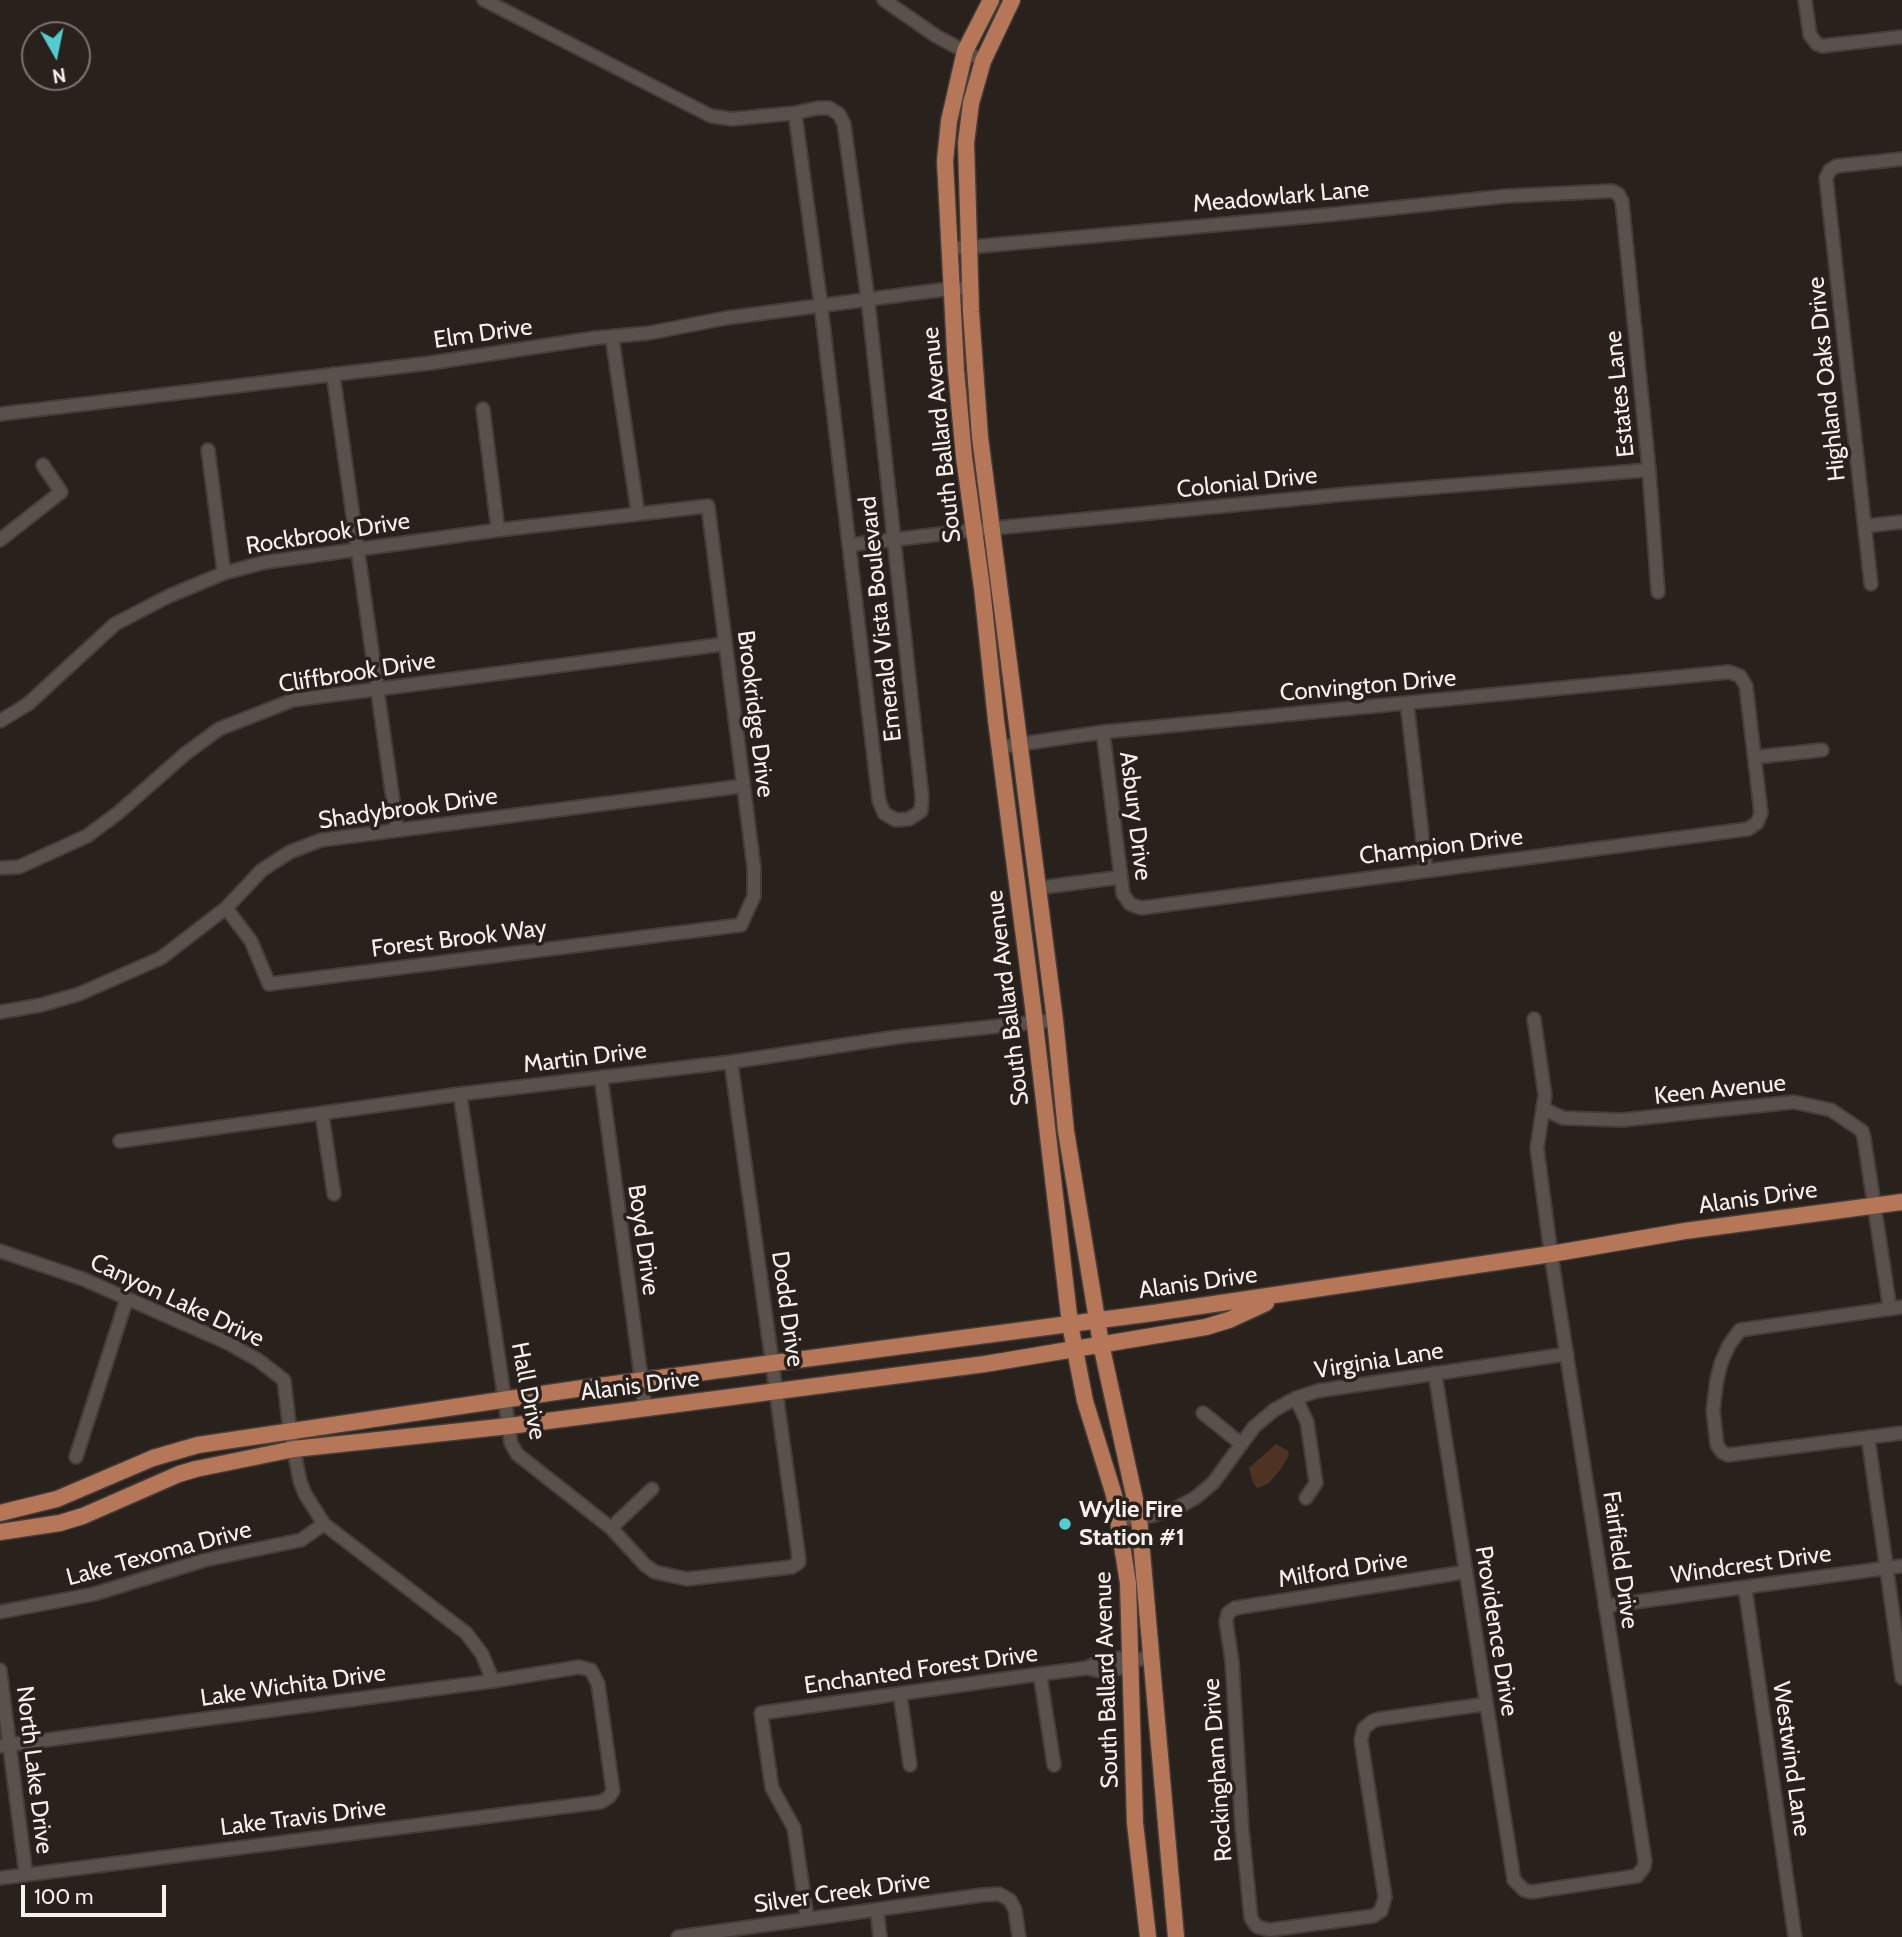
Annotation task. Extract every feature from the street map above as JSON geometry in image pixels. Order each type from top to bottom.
[{"type":"main road","name":"South Ballard Avenue","points":[[991,0],[965,51],[949,121],[945,160],[950,289],[964,457],[1070,1324],[1085,1401],[1114,1495],[1128,1583],[1135,1823],[1148,1937]]},
{"type":"main road","name":"South Ballard Avenue","points":[[1012,0],[983,61],[971,103],[966,143],[971,289],[981,437],[1055,1020],[1066,1131],[1101,1344],[1139,1518],[1176,1937]]},
{"type":"main road","name":"Alanis Drive","points":[[0,1513],[57,1499],[153,1458],[198,1445],[641,1380],[1289,1293],[1685,1231],[1902,1202]]},
{"type":"main road","name":"Alanis Drive","points":[[0,1532],[60,1523],[83,1516],[179,1474],[294,1449],[509,1426],[1074,1350],[1206,1327],[1229,1320],[1289,1293]]},
{"type":"street","points":[[484,0],[711,116],[732,119],[795,113]]},
{"type":"street","points":[[884,0],[936,36],[983,61]]},
{"type":"street","points":[[1805,0],[1810,35],[1814,42],[1822,46],[1902,37]]},
{"type":"street","name":"Emerald Vista Boulevard","points":[[818,107],[829,108],[839,114],[844,124],[868,300],[922,797],[921,811],[909,819],[896,820],[884,813],[879,802],[821,306],[795,113],[818,107]]},
{"type":"street","name":"Highland Oaks Drive","points":[[1871,584],[1826,178],[1830,170],[1845,164],[1902,159]]},
{"type":"street","name":"Meadowlark Lane","points":[[948,249],[1507,196],[1612,191],[1618,194]]},
{"type":"street","name":"Estates Lane","points":[[1618,194],[1622,201],[1649,470],[1658,592]]},
{"type":"street","name":"Elm Drive","points":[[0,414],[430,363],[821,306],[950,289],[971,289]]},
{"type":"street","points":[[612,337],[638,514]]},
{"type":"street","points":[[334,374],[397,829]]},
{"type":"street","points":[[483,409],[498,530]]},
{"type":"street","points":[[208,450],[224,573]]},
{"type":"street","points":[[0,540],[61,492],[43,465]]},
{"type":"street","name":"Colonial Drive","points":[[849,545],[974,530],[1347,494],[1649,470]]},
{"type":"street","name":"Rockbrook Drive","points":[[0,721],[28,704],[115,624],[169,596],[224,573],[266,562],[498,530],[708,506]]},
{"type":"street","name":"Brookridge Drive","points":[[708,506],[754,868],[754,896],[741,925]]},
{"type":"street","points":[[1865,526],[1902,522]]},
{"type":"street","name":"Cliffbrook Drive","points":[[0,868],[19,867],[87,836],[219,729],[293,700],[726,644]]},
{"type":"street","name":"Convington Drive","points":[[999,747],[1103,732],[1729,672],[1740,676],[1746,685],[1756,757]]},
{"type":"street","points":[[1407,703],[1426,870]]},
{"type":"street","name":"Asbury Drive","points":[[1103,732],[1123,894],[1130,904]]},
{"type":"street","points":[[1756,757],[1822,750]]},
{"type":"street","name":"Champion Drive","points":[[1130,904],[1141,908],[1748,829],[1757,823],[1761,813],[1756,757]]},
{"type":"street","name":"Shadybrook Drive","points":[[0,1012],[41,1006],[161,958],[226,908],[262,870],[290,852],[321,840],[743,786]]},
{"type":"street","points":[[1038,888],[1121,877]]},
{"type":"street","name":"Forest Brook Way","points":[[226,908],[251,941],[268,984],[741,925]]},
{"type":"street","name":"Martin Drive","points":[[120,1141],[460,1094],[731,1062],[897,1037],[1055,1020]]},
{"type":"street","name":"Fairfield Drive","points":[[1524,1890],[1531,1892],[1631,1878],[1641,1872],[1645,1861],[1537,1148],[1545,1095],[1534,1020]]},
{"type":"street","name":"Dodd Drive","points":[[731,1062],[778,1391],[799,1562]]},
{"type":"street","name":"Boyd Drive","points":[[601,1077],[645,1407]]},
{"type":"street","name":"Hall Drive","points":[[460,1094],[509,1426],[517,1454],[611,1528],[645,1566],[670,1576],[687,1579],[792,1567],[799,1562]]},
{"type":"street","name":"Keen Avenue","points":[[1544,1108],[1563,1118],[1622,1120],[1794,1102],[1831,1110],[1862,1130],[1873,1206],[1896,1308]]},
{"type":"street","points":[[322,1114],[334,1194]]},
{"type":"street","name":"Canyon Lake Drive","points":[[0,1251],[83,1279],[228,1343],[258,1360],[284,1380],[290,1431],[305,1494],[324,1524],[466,1633],[482,1654],[493,1681]]},
{"type":"street","points":[[76,1457],[127,1298]]},
{"type":"street","points":[[1896,1308],[1746,1328],[1736,1333],[1717,1378],[1713,1410],[1719,1449],[1724,1454],[1733,1456],[1902,1433]]},
{"type":"street","name":"Virginia Lane","points":[[1118,1520],[1173,1510],[1195,1498],[1213,1483],[1254,1427],[1274,1410],[1296,1398],[1317,1391],[1567,1353]]},
{"type":"street","name":"Providence Drive","points":[[1435,1373],[1514,1880],[1524,1890]]},
{"type":"street","points":[[1296,1398],[1307,1422],[1316,1483],[1306,1498]]},
{"type":"street","points":[[1203,1413],[1240,1443]]},
{"type":"street","points":[[1868,1437],[1902,1678]]},
{"type":"street","points":[[611,1528],[652,1489]]},
{"type":"street","name":"Lake Texoma Drive","points":[[0,1612],[94,1594],[205,1560],[301,1540],[324,1524]]},
{"type":"street","name":"Windcrest Drive","points":[[1605,1606],[1902,1566]]},
{"type":"street","name":"Milford Drive","points":[[1228,1613],[1235,1608],[1465,1572]]},
{"type":"street","name":"Westwind Lane","points":[[1745,1587],[1795,1937]]},
{"type":"street","name":"Rockingham Drive","points":[[1228,1613],[1226,1621],[1232,1662],[1242,1828],[1251,1918],[1264,1930],[1373,1916],[1381,1911],[1385,1897],[1361,1740],[1364,1728],[1379,1719],[1486,1704]]},
{"type":"street","name":"Enchanted Forest Drive","points":[[807,1918],[794,1828],[772,1788],[761,1713],[1087,1668],[1101,1661],[1120,1658],[1129,1661],[1152,1657]]},
{"type":"street","name":"Lake Wichita Drive","points":[[5,1746],[493,1681],[579,1667],[591,1670],[598,1684],[613,1791],[610,1797]]},
{"type":"street","name":"North Lake Drive","points":[[0,1670],[5,1746],[26,1875]]},
{"type":"street","points":[[1040,1674],[1054,1765]]},
{"type":"street","points":[[900,1693],[910,1765]]},
{"type":"street","name":"Lake Travis Drive","points":[[0,1878],[601,1802],[610,1797]]},
{"type":"street","name":"Silver Creek Drive","points":[[678,1937],[740,1933],[807,1918],[999,1894],[1010,1900],[1015,1910],[1019,1937]]},
{"type":"street","points":[[877,1910],[880,1937]]},
{"type":"shaded area","points":[[1276,1444],[1288,1451],[1289,1456],[1269,1483],[1258,1488],[1253,1483],[1249,1468]]},
{"type":"place","name":"Wylie Fire Station #1","points":[[1065,1524]]}]
